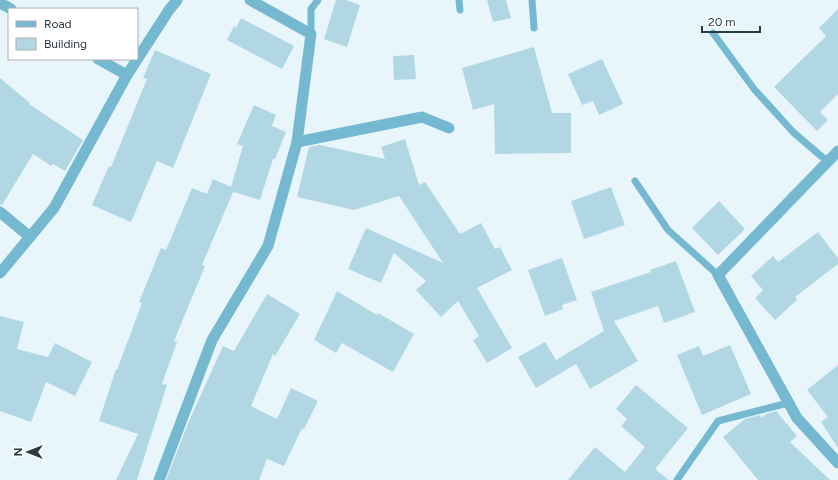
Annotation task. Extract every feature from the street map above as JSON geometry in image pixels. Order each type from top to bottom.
[{"type":"street","points":[[138,58],[177,0]]},
{"type":"street","points":[[159,480],[212,340],[268,246],[298,142],[311,34],[250,0]]},
{"type":"street","points":[[0,3],[9,8]]},
{"type":"street","points":[[100,60],[127,75]]},
{"type":"street","points":[[0,273],[54,208],[137,60]]},
{"type":"street","points":[[298,142],[422,117],[449,128]]},
{"type":"street","points":[[838,151],[718,274],[797,418],[838,463]]},
{"type":"street","points":[[0,212],[30,237]]},
{"type":"lane","points":[[311,34],[311,10],[318,0]]},
{"type":"lane","points":[[459,0],[460,10]]},
{"type":"lane","points":[[532,0],[534,28]]},
{"type":"lane","points":[[713,33],[754,89],[793,132],[828,162]]},
{"type":"lane","points":[[635,181],[668,230],[718,274]]},
{"type":"lane","points":[[677,480],[718,421],[788,403]]},
{"type":"building","points":[[336,0],[346,0],[360,5],[347,47],[324,39]]},
{"type":"building","points":[[487,0],[506,0],[511,18],[493,22]]},
{"type":"building","points":[[838,9],[838,94],[820,112],[828,120],[817,131],[774,87],[826,36],[819,28]]},
{"type":"building","points":[[241,18],[294,46],[282,69],[227,40],[234,26],[236,28]]},
{"type":"building","points":[[534,47],[552,113],[571,113],[571,153],[495,154],[494,104],[473,110],[462,68]]},
{"type":"building","points":[[155,50],[211,74],[173,168],[157,161],[131,222],[92,205],[109,166],[111,167],[147,79],[143,78]]},
{"type":"building","points":[[414,55],[416,79],[394,80],[393,56]]},
{"type":"building","points":[[602,59],[623,104],[599,115],[593,101],[582,105],[568,74]]},
{"type":"building","points":[[0,78],[30,103],[29,104],[83,140],[65,171],[53,164],[51,166],[33,154],[2,205],[0,205]]},
{"type":"building","points":[[254,105],[276,115],[272,126],[286,132],[275,159],[273,159],[260,200],[233,192],[202,265],[205,266],[174,341],[177,342],[162,384],[167,385],[137,480],[116,480],[138,434],[99,421],[116,369],[117,370],[142,303],[139,302],[161,248],[166,250],[192,188],[207,194],[213,179],[231,187],[243,146],[237,144]]},
{"type":"building","points":[[405,139],[419,185],[425,182],[460,234],[481,223],[495,249],[500,247],[512,270],[477,288],[512,348],[487,363],[473,340],[479,336],[458,301],[441,317],[416,290],[426,281],[394,253],[381,283],[348,269],[366,228],[443,263],[399,196],[354,210],[297,197],[309,147],[320,145],[385,159],[381,147]]},
{"type":"building","points":[[611,187],[625,225],[584,239],[571,201]]},
{"type":"building","points":[[719,201],[745,229],[718,255],[692,228]]},
{"type":"building","points":[[818,232],[838,258],[838,264],[795,297],[797,300],[775,320],[755,298],[763,290],[751,276],[773,256],[778,262]]},
{"type":"building","points":[[562,258],[577,300],[562,305],[563,309],[545,316],[528,270]]},
{"type":"building","points":[[676,261],[695,312],[664,323],[658,306],[614,321],[638,361],[590,389],[576,364],[536,388],[518,357],[545,342],[556,360],[604,331],[591,292],[651,272],[650,270]]},
{"type":"building","points":[[337,291],[377,315],[378,313],[414,334],[393,372],[342,343],[336,353],[314,340]]},
{"type":"building","points":[[267,294],[300,314],[275,356],[273,354],[251,406],[277,419],[291,388],[318,401],[304,429],[302,428],[284,466],[267,459],[259,480],[166,480],[189,421],[223,346],[234,351]]},
{"type":"building","points":[[0,316],[24,322],[17,349],[48,357],[55,343],[92,362],[75,396],[46,382],[31,422],[0,411]]},
{"type":"building","points":[[730,345],[751,394],[702,415],[677,355],[699,346],[703,356]]},
{"type":"building","points":[[838,365],[838,448],[821,422],[828,417],[807,390]]},
{"type":"building","points":[[636,385],[688,428],[655,469],[669,480],[568,480],[595,447],[625,472],[645,447],[621,426],[627,419],[616,409]]},
{"type":"building","points":[[776,411],[797,436],[790,442],[830,480],[758,480],[723,437],[745,419],[760,415],[761,418],[766,414]]}]
